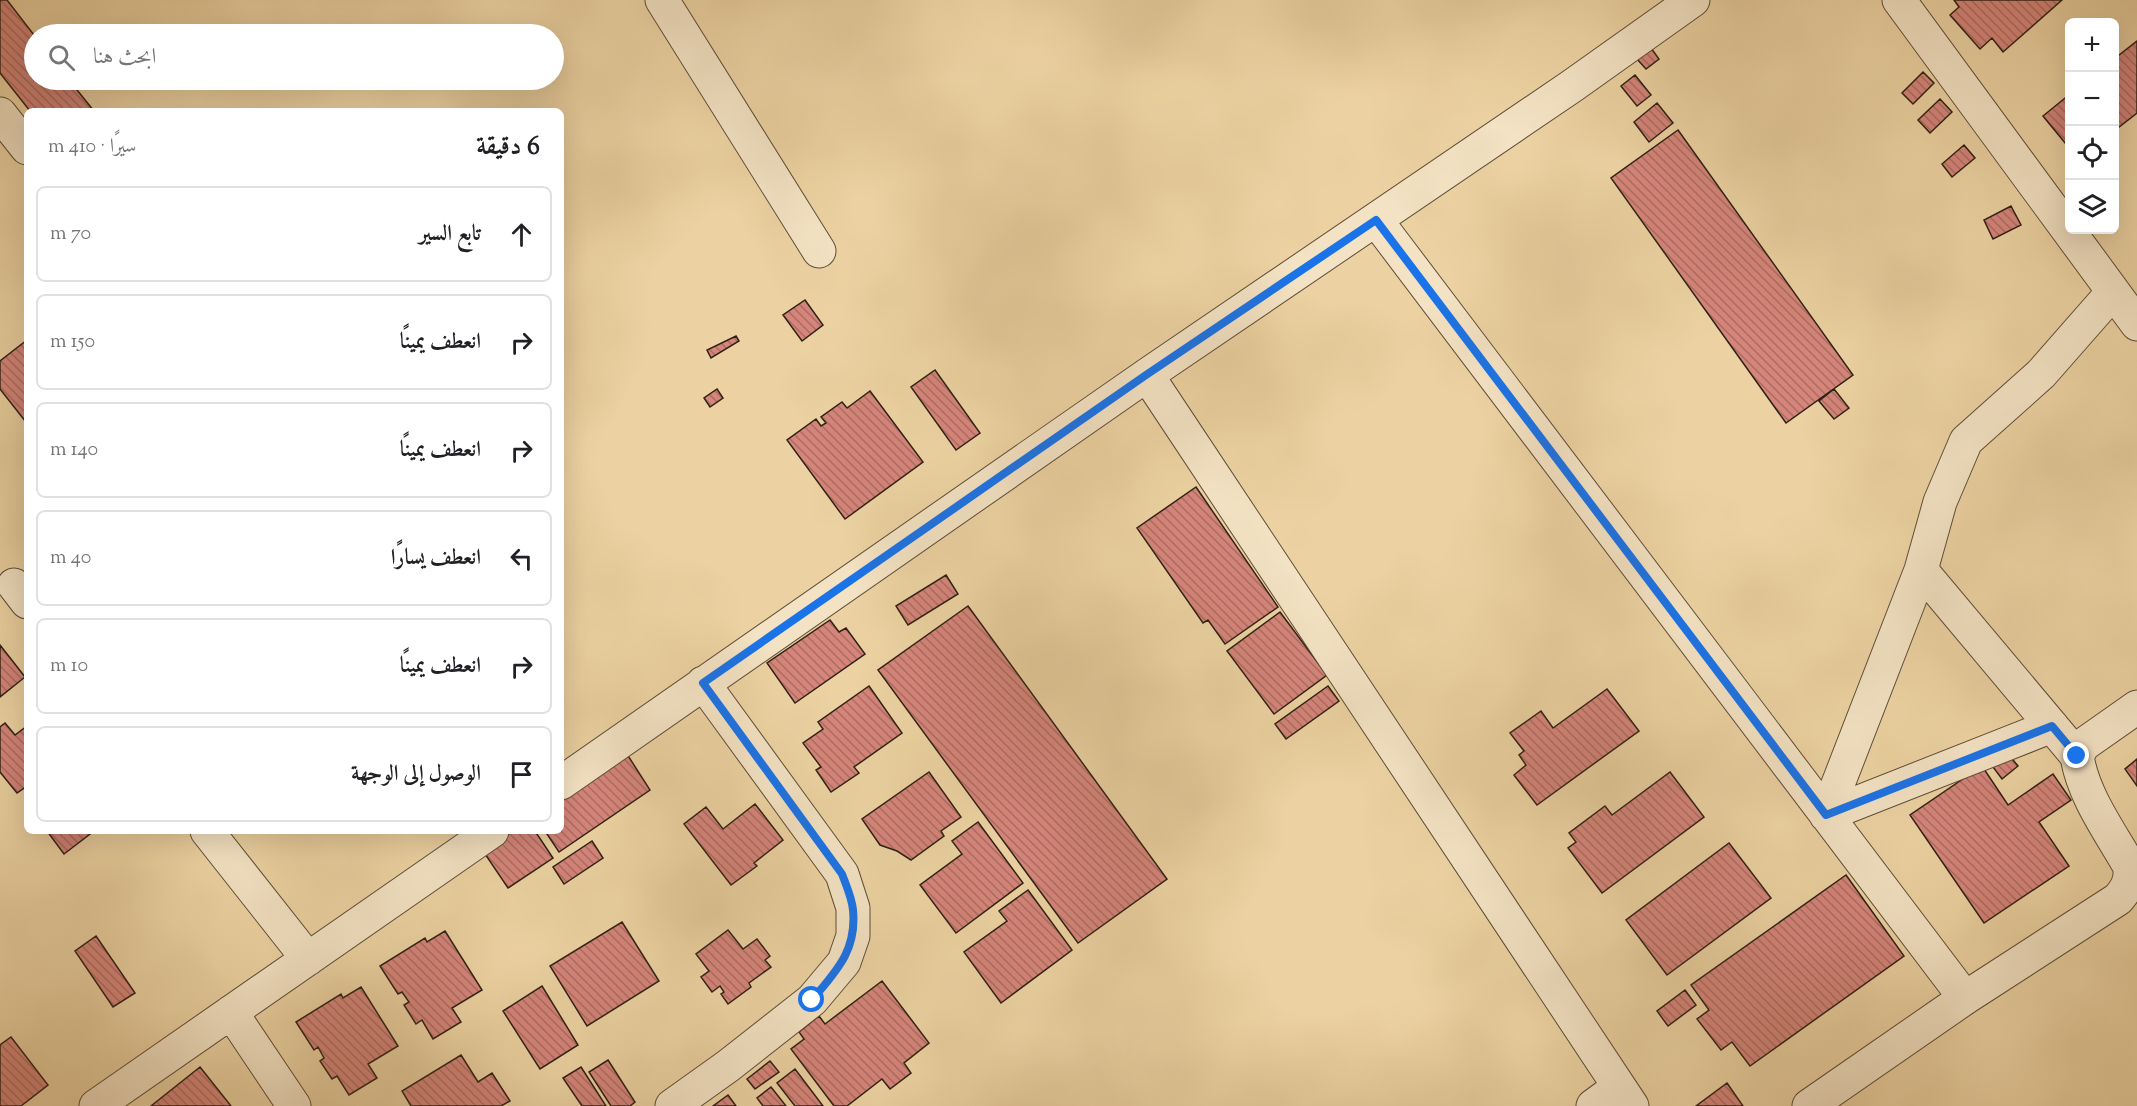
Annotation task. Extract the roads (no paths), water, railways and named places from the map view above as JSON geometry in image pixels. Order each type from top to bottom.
[{"type":"street","points":[[662,0],[819,251]]},
{"type":"street","points":[[564,781],[1146,375],[1572,86],[1693,0]]},
{"type":"street","points":[[1899,0],[2137,324]]},
{"type":"street","points":[[0,114],[24,144]]},
{"type":"street","points":[[1376,220],[1965,998]]},
{"type":"street","points":[[1826,815],[1921,570],[1940,502],[1966,441],[2041,374],[2113,292]]},
{"type":"street","points":[[1146,375],[1615,1100]]},
{"type":"street","points":[[1809,1106],[1965,998],[2118,899],[2126,890],[2130,879],[2130,867],[2092,799],[2079,768],[2077,756],[1921,570]]},
{"type":"street","points":[[672,1106],[728,1066],[812,1000],[844,962],[853,936],[854,908],[842,874],[703,683]]},
{"type":"street","points":[[2077,756],[2083,745],[2137,708]]},
{"type":"street","points":[[1826,815],[2052,726]]},
{"type":"street","points":[[209,834],[308,959]]},
{"type":"street","points":[[96,1106],[488,834]]},
{"type":"street","points":[[231,1012],[294,1106]]}]
